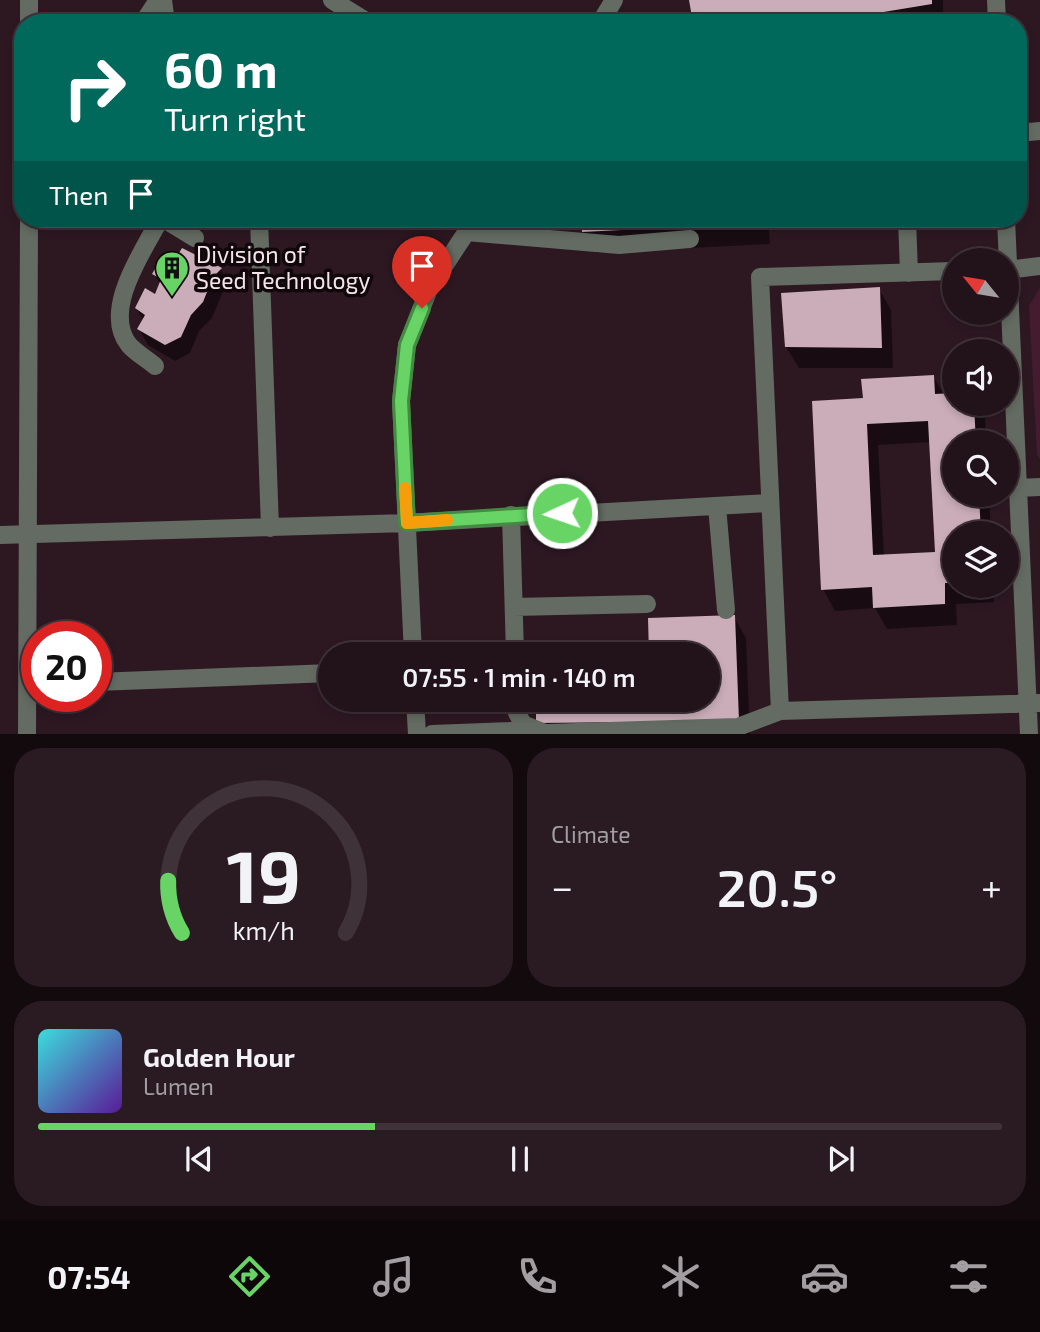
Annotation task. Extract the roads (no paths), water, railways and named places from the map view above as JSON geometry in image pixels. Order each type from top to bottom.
[{"type":"lane","points":[[150,14],[161,0]]},
{"type":"lane","points":[[332,0],[355,14]]},
{"type":"lane","points":[[29,228],[27,536],[30,621]]},
{"type":"lane","points":[[155,366],[128,344],[121,321],[122,291],[157,228]]},
{"type":"lane","points":[[178,228],[195,238]]},
{"type":"lane","points":[[259,228],[270,528]]},
{"type":"lane","points":[[412,642],[401,401],[407,345],[429,289],[469,228]]},
{"type":"lane","points":[[486,228],[619,245],[690,239]]},
{"type":"lane","points":[[907,228],[909,273]]},
{"type":"lane","points":[[1006,228],[1007,248]]},
{"type":"lane","points":[[1019,269],[1040,266]]},
{"type":"lane","points":[[780,711],[760,277],[942,272]]},
{"type":"lane","points":[[1010,326],[1015,430]]},
{"type":"lane","points":[[1019,488],[1040,487]]},
{"type":"lane","points":[[1019,501],[1034,703],[1029,733]]},
{"type":"lane","points":[[0,536],[407,523],[511,515],[770,503]]},
{"type":"lane","points":[[717,506],[726,610]]},
{"type":"lane","points":[[511,515],[515,642]]},
{"type":"lane","points":[[514,607],[647,604]]},
{"type":"lane","points":[[112,681],[318,673]]},
{"type":"lane","points":[[517,712],[523,724],[533,730],[545,733],[597,733],[738,730],[780,711],[1034,703]]},
{"type":"lane","points":[[27,733],[30,712]]},
{"type":"lane","points":[[416,712],[417,733]]},
{"type":"lane","points":[[432,733],[533,730]]},
{"type":"place","name":"Division of Seed Technology","points":[[172,298]]}]
